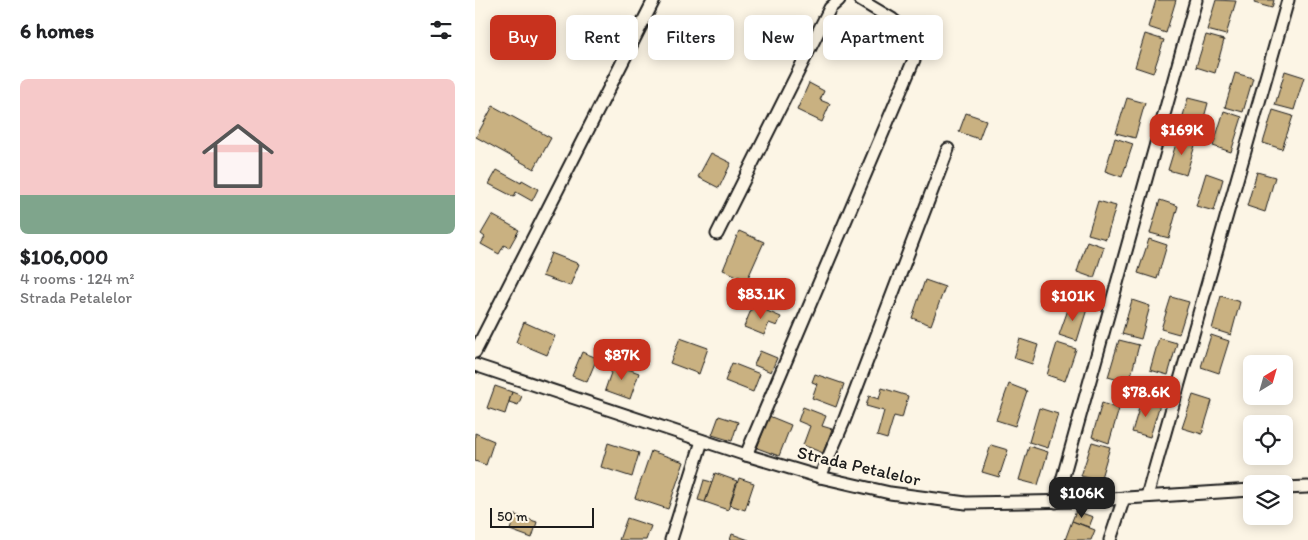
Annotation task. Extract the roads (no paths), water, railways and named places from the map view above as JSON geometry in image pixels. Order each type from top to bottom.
[{"type":"street","points":[[475,352],[654,0]]},
{"type":"street","points":[[717,234],[830,8],[839,0]]},
{"type":"street","points":[[746,455],[921,43],[892,19],[860,0]]},
{"type":"street","points":[[1056,502],[1197,0]]},
{"type":"street","points":[[1147,496],[1289,0]]},
{"type":"street","points":[[820,478],[844,421],[948,149]]},
{"type":"street","name":"Strada Petalelor","points":[[475,365],[702,441],[820,478],[928,499],[966,503],[1056,502],[1243,490]]},
{"type":"street","points":[[671,540],[702,441]]},
{"type":"street","points":[[1293,486],[1307,483]]},
{"type":"street","points":[[1110,540],[1124,498]]}]
